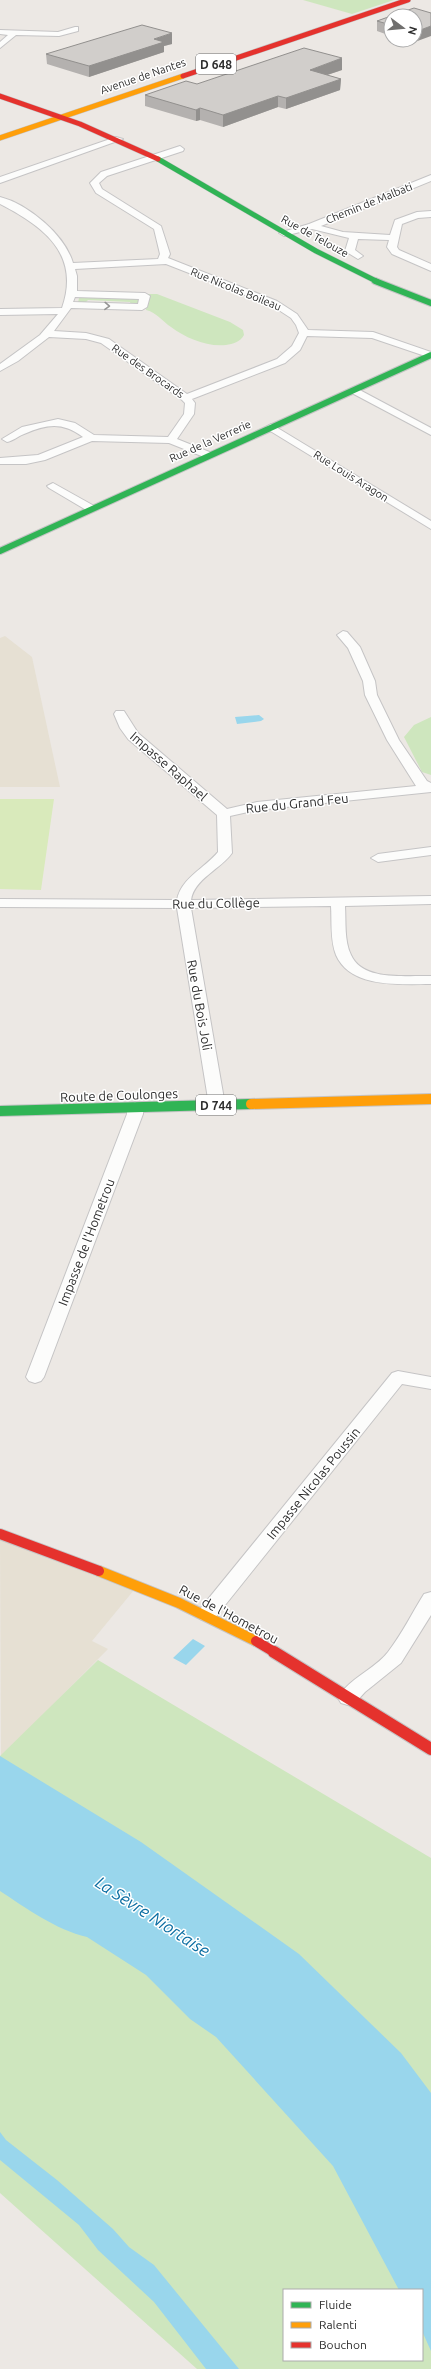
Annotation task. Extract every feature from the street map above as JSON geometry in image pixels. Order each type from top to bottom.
[{"type":"street","name":"Avenue de Nantes","points":[[0,138],[408,0]]},
{"type":"street","points":[[0,32],[59,34],[75,29]]},
{"type":"street","points":[[0,46],[15,32]]},
{"type":"street","name":"Rue de Telouze","points":[[0,96],[63,117],[119,140],[194,177],[284,233],[340,265],[431,303]]},
{"type":"street","name":"Rue de Telouze","points":[[76,122],[86,123],[128,138],[154,157]]},
{"type":"street","points":[[0,180],[119,140]]},
{"type":"street","points":[[162,260],[165,254],[158,228],[99,191],[94,185],[96,180],[104,174],[180,149]]},
{"type":"street","name":"Chemin de Malbati","points":[[284,233],[312,226],[431,178]]},
{"type":"street","points":[[0,368],[47,334],[67,308],[72,294],[74,280],[71,266],[60,244],[54,236],[29,216],[2,204]]},
{"type":"street","points":[[431,214],[417,215],[398,222],[392,250],[431,268]]},
{"type":"street","points":[[312,226],[338,234],[394,238]]},
{"type":"street","points":[[354,236],[350,251],[358,256]]},
{"type":"street","name":"Rue Nicolas Boileau","points":[[71,266],[162,260],[274,303],[294,316],[301,324],[304,333]]},
{"type":"street","points":[[0,312],[67,308],[142,307],[145,296],[72,294]]},
{"type":"street","points":[[186,398],[272,366],[296,348],[304,333],[373,335],[431,355]]},
{"type":"street","name":"Rue des Brocards","points":[[47,334],[86,336],[105,341],[186,398],[190,403],[189,414],[171,440]]},
{"type":"street","name":"Rue de la Verrerie","points":[[0,551],[208,455],[431,355]]},
{"type":"street","points":[[354,390],[431,432]]},
{"type":"street","points":[[7,439],[18,432],[55,423],[68,424],[91,438]]},
{"type":"street","name":"Rue Louis Aragon","points":[[271,427],[431,526]]},
{"type":"street","points":[[0,461],[41,458],[91,438],[171,440],[208,455]]},
{"type":"street","points":[[53,486],[92,509]]},
{"type":"street","points":[[343,635],[354,647],[370,681],[371,695],[393,740],[422,784],[431,788]]},
{"type":"street","name":"Impasse Raphael","points":[[120,714],[126,728],[133,736],[224,814]]},
{"type":"street","name":"Rue du Grand Feu","points":[[224,814],[257,806],[431,788]]},
{"type":"street","points":[[183,904],[183,896],[189,887],[225,853],[226,836],[222,823],[224,814]]},
{"type":"street","points":[[378,858],[431,851]]},
{"type":"street","name":"Rue du Collège","points":[[0,903],[183,904],[431,900]]},
{"type":"street","points":[[337,901],[343,955],[351,965],[359,971],[372,976],[431,980]]},
{"type":"street","name":"Rue du Bois Joli","points":[[183,904],[217,1105]]},
{"type":"street","name":"Route de Coulonges","points":[[0,1111],[431,1099]]},
{"type":"street","name":"Impasse de l'Hometrou","points":[[35,1376],[135,1114],[135,1108]]},
{"type":"street","name":"Impasse Nicolas Poussin","points":[[207,1614],[398,1377],[431,1383]]},
{"type":"street","name":"Rue de l'Hometrou","points":[[0,1534],[167,1596],[207,1614],[268,1648],[431,1749]]},
{"type":"street","points":[[348,1698],[358,1687],[394,1658],[429,1607]]},
{"type":"shaded area","points":[[5,636],[32,657],[60,787],[0,787],[0,638]]},
{"type":"shaded area","points":[[0,1540],[134,1590],[92,1641],[108,1649],[1,1757]]},
{"type":"green space","points":[[303,0],[394,0],[352,14]]},
{"type":"green space","points":[[148,294],[157,294],[230,322],[243,330],[244,335],[236,342],[226,345],[211,345],[197,341],[183,335],[159,317],[146,310]]},
{"type":"green space","points":[[84,296],[140,298],[139,305],[131,305],[130,302],[88,300],[85,303],[78,303],[79,298]]},
{"type":"green space","points":[[431,717],[431,775],[422,772],[404,737],[414,725]]},
{"type":"green space","points":[[0,799],[54,799],[41,890],[0,889]]},
{"type":"green space","points":[[98,1660],[431,1858],[431,2369],[197,2369],[0,2193],[0,1756]]},
{"type":"water","points":[[259,715],[264,719],[261,721],[237,724],[235,717]]},
{"type":"water","points":[[193,1639],[205,1646],[186,1665],[173,1658]]},
{"type":"water","name":"La Sèvre Niortaise","points":[[0,1756],[141,1842],[299,1954],[401,2053],[431,2093],[431,2351],[423,2333],[423,2289],[398,2289],[333,2166],[216,2037],[190,2019],[146,1975],[87,1937],[75,1934],[53,1924],[0,1891]]},
{"type":"water","points":[[0,2132],[6,2140],[57,2180],[113,2229],[129,2247],[154,2265],[239,2369],[206,2369],[154,2302],[98,2250],[79,2225],[0,2160]]},
{"type":"building","points":[[423,11],[431,13],[431,26],[423,29]]},
{"type":"building","points":[[383,19],[383,23],[377,21]]},
{"type":"building","points":[[142,25],[172,33],[154,39],[164,42],[89,66],[46,54]]},
{"type":"building","points":[[304,48],[342,58],[310,70],[341,79],[286,98],[278,96],[223,115],[200,108],[196,110],[145,95],[186,81],[197,84]]},
{"type":"traffic: fast","points":[[158,159],[204,184],[293,238],[350,270],[431,303]]},
{"type":"traffic: fast","points":[[0,551],[431,355]]},
{"type":"traffic: fast","points":[[0,1111],[251,1104]]},
{"type":"traffic: slow","points":[[0,138],[183,76]]},
{"type":"traffic: slow","points":[[251,1104],[431,1099]]},
{"type":"traffic: slow","points":[[99,1571],[179,1603],[256,1641]]},
{"type":"traffic: jam","points":[[183,76],[408,0]]},
{"type":"traffic: jam","points":[[0,96],[41,109],[80,124],[120,140],[158,159]]},
{"type":"traffic: jam","points":[[0,1534],[99,1571]]},
{"type":"traffic: jam","points":[[256,1641],[431,1749]]}]
